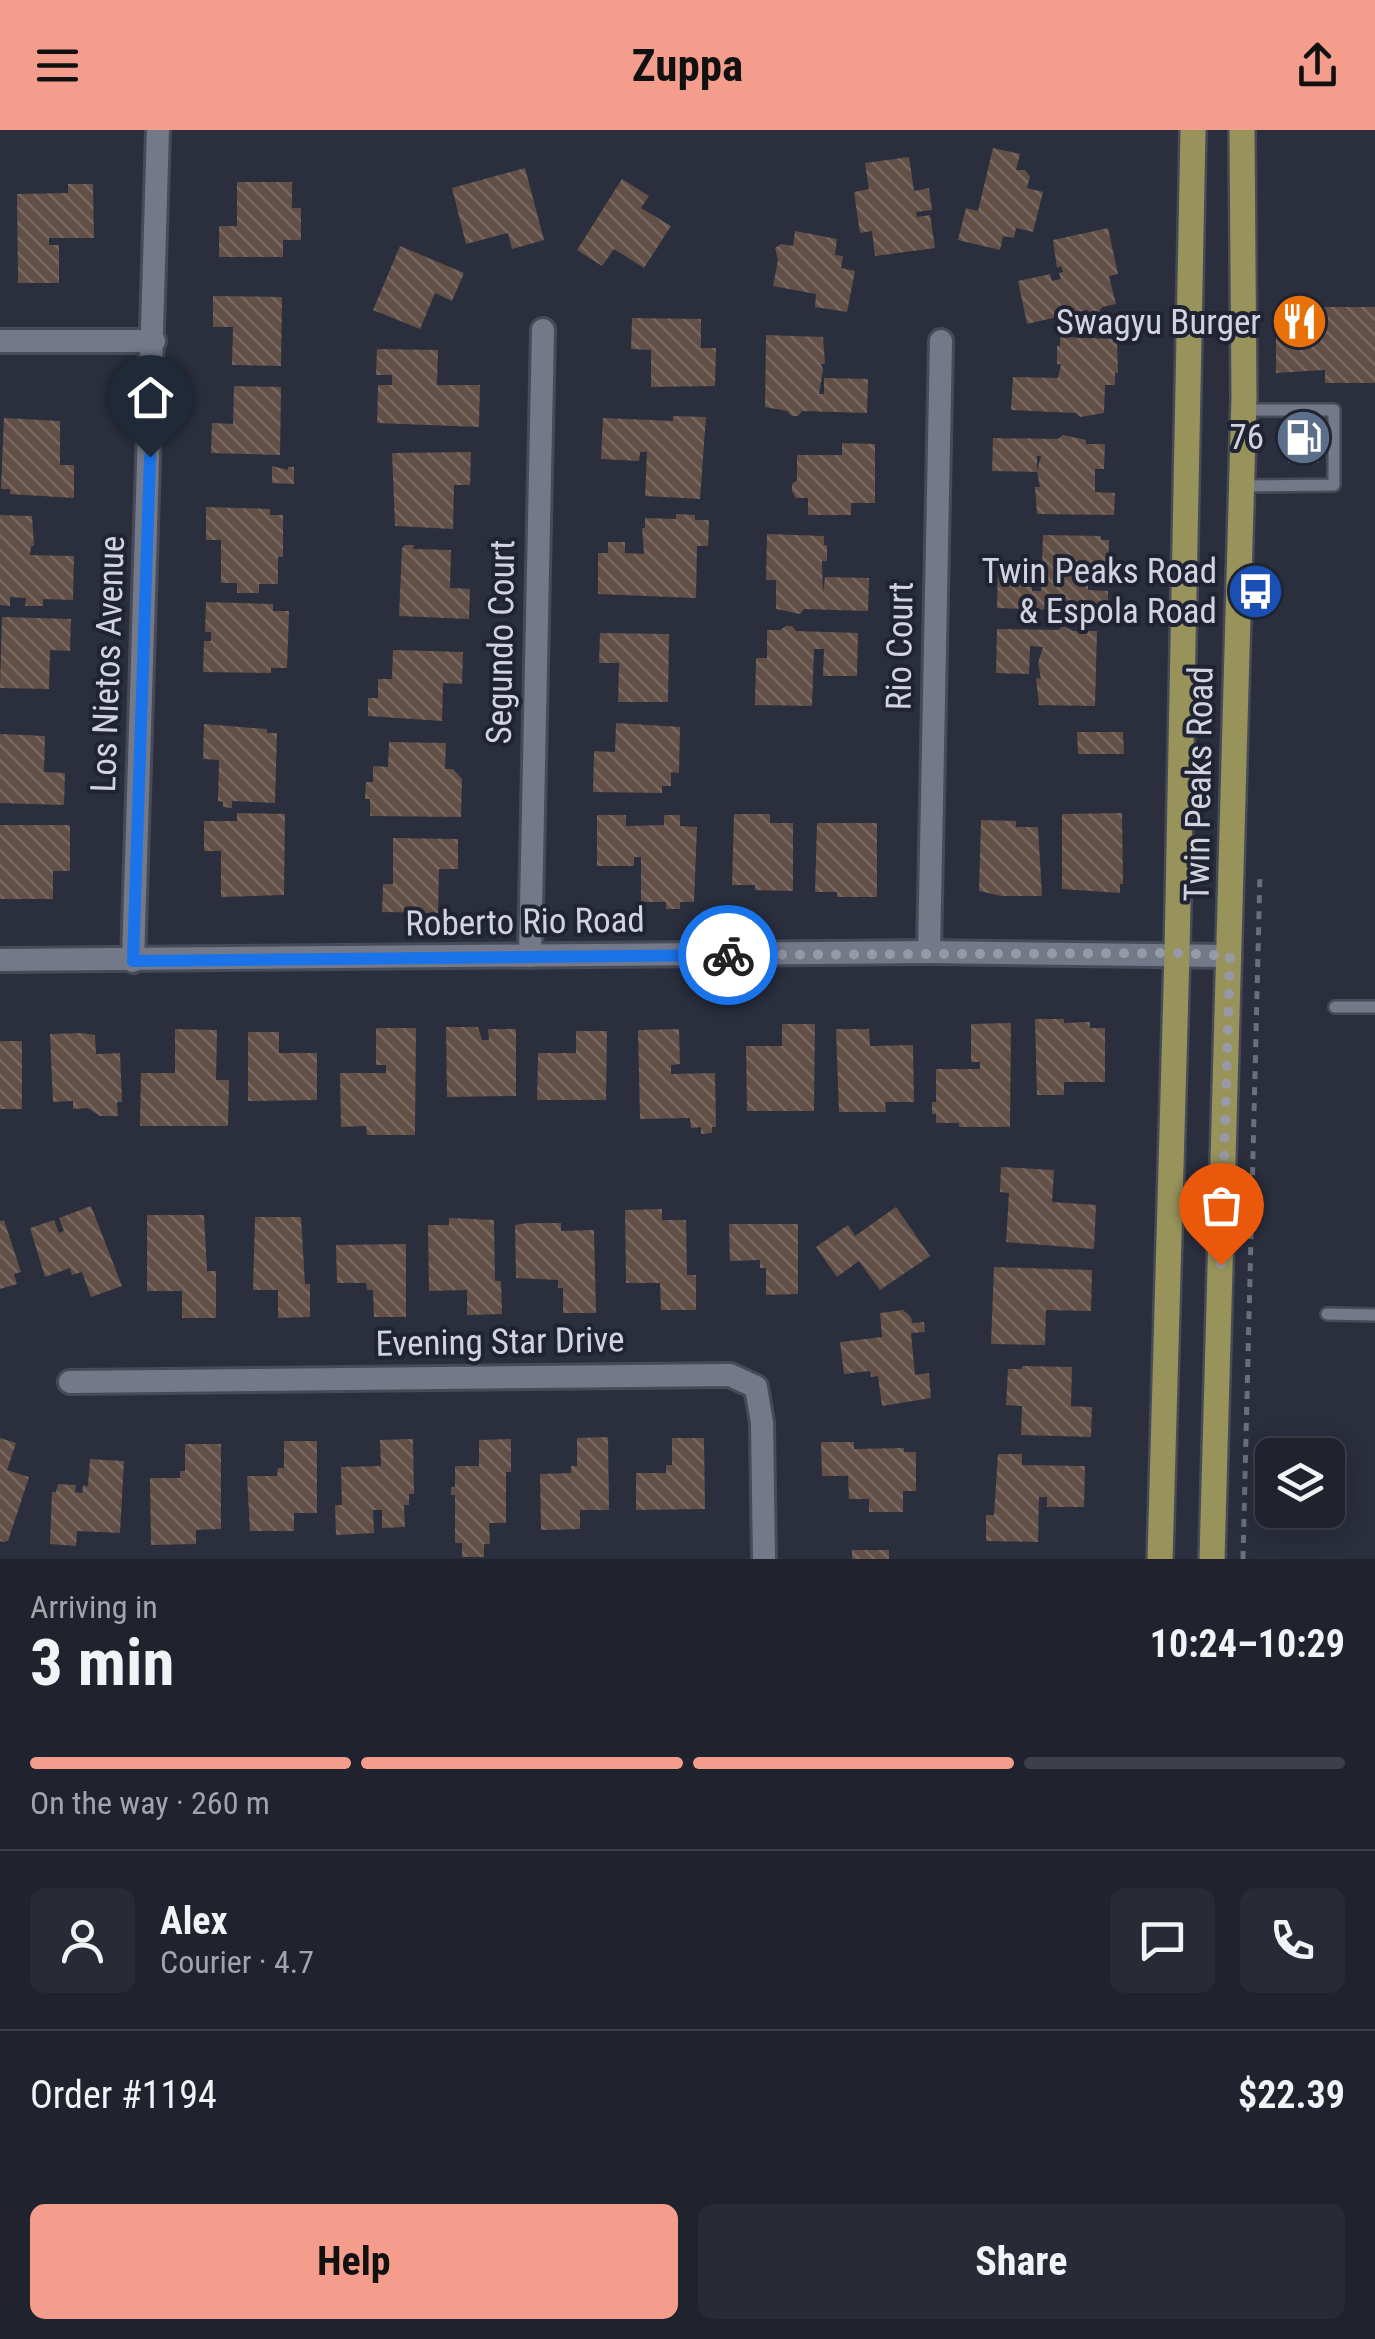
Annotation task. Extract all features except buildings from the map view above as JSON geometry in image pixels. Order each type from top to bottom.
[{"type":"main road","name":"Twin Peaks Road","points":[[1160,1559],[1177,953],[1193,130]]},
{"type":"main road","name":"Twin Peaks Road","points":[[1212,1559],[1244,410],[1242,130]]},
{"type":"street","name":"Los Nietos Avenue","points":[[133,961],[158,130]]},
{"type":"street","name":"Segundo Court","points":[[530,956],[543,330]]},
{"type":"street","points":[[0,341],[154,341]]},
{"type":"street","name":"Rio Court","points":[[928,952],[941,341]]},
{"type":"street","name":"Roberto Rio Road","points":[[0,960],[928,952],[1230,956]]},
{"type":"street","name":"Evening Star Drive","points":[[70,1382],[730,1375],[756,1387],[762,1423],[764,1559]]},
{"type":"lane","points":[[1242,486],[1334,486],[1334,410],[1244,410]]},
{"type":"lane","points":[[1335,1007],[1375,1007]]},
{"type":"lane","points":[[1327,1314],[1375,1315]]},
{"type":"path","points":[[1244,1559],[1260,856]]},
{"type":"way so far","points":[[728,955],[928,952],[1230,956],[1221,1265]]},
{"type":"place","name":"Swagyu Burger","points":[[1300,322]]},
{"type":"place","name":"76","points":[[1303,437]]},
{"type":"place","name":"Twin Peaks Road & Espola Road","points":[[1256,591]]},
{"type":"route","points":[[150,457],[133,961],[728,955]]}]
